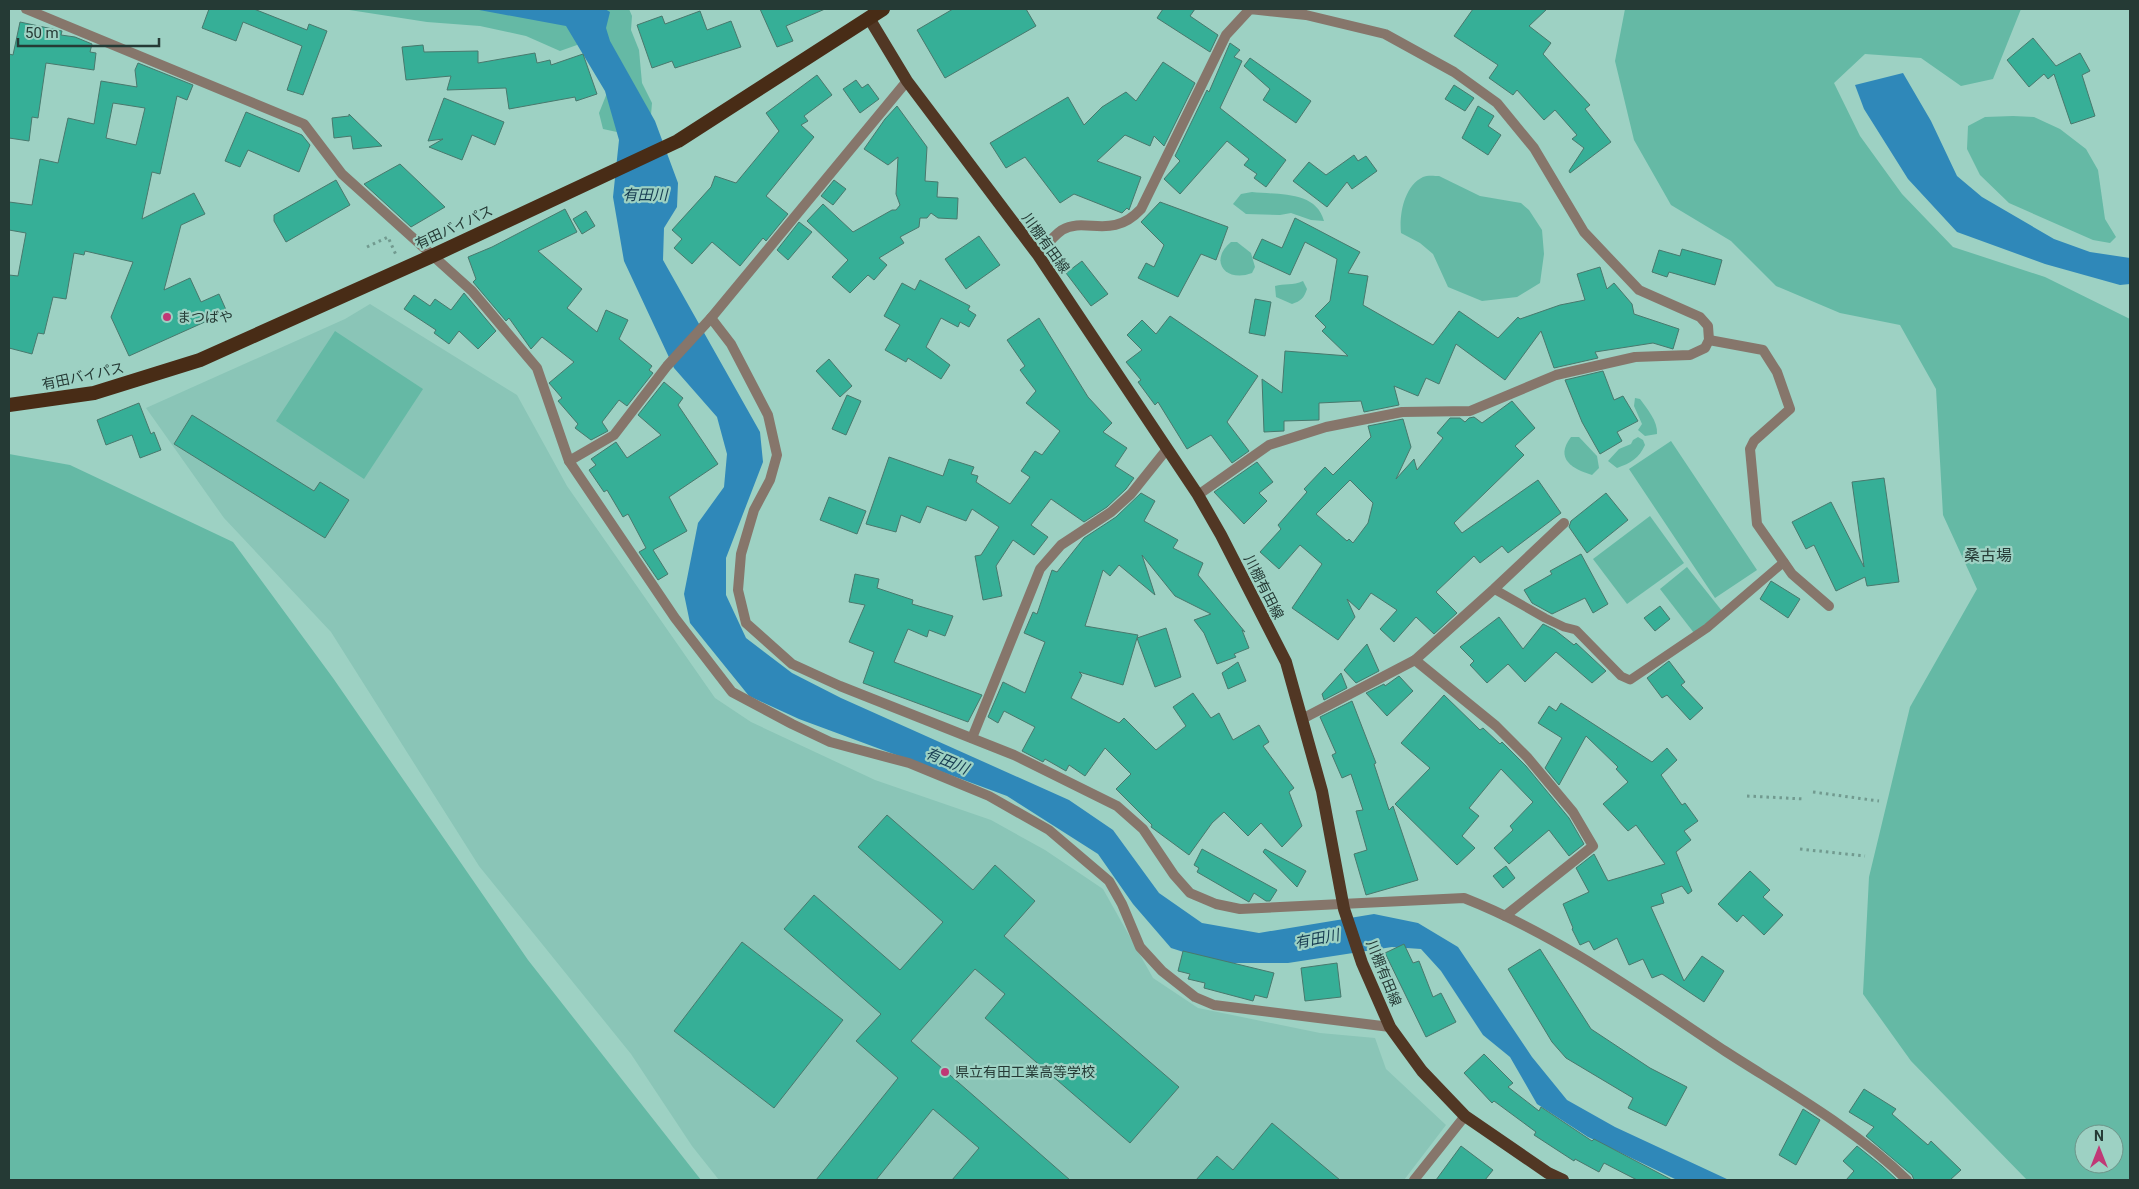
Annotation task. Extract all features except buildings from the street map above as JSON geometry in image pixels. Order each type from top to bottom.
[{"type":"highway","name":"有田バイパス","points":[[9,405],[94,393],[200,360],[432,256],[678,141],[883,9]]},
{"type":"main road","name":"川棚有田線","points":[[869,18],[907,81],[1038,255],[1198,495],[1221,535],[1286,662],[1322,791],[1343,906],[1362,963],[1390,1027],[1422,1071],[1464,1116],[1540,1168],[1563,1180]]},
{"type":"street","points":[[26,9],[304,124],[342,174],[472,291],[537,368],[569,461],[670,611],[732,692],[830,742],[910,763],[989,796],[1049,830],[1109,881],[1122,904],[1140,947],[1162,971],[1195,997],[1214,1005],[1390,1027]]},
{"type":"street","points":[[1038,255],[1062,231],[1072,227],[1118,225],[1130,220],[1141,209],[1226,35],[1250,9],[1306,15],[1385,34],[1454,72],[1496,103],[1534,148],[1584,232],[1639,290],[1700,318],[1708,326],[1709,340],[1705,348],[1690,355],[1636,356],[1556,375],[1470,410],[1402,412],[1326,427],[1269,445],[1198,495]]},
{"type":"street","points":[[569,461],[614,435],[667,366],[712,318],[907,81]]},
{"type":"street","points":[[712,318],[731,344],[768,415],[777,455],[770,480],[754,510],[741,554],[738,590],[746,622],[792,664],[891,707],[1014,755],[1117,806],[1143,829],[1174,875],[1190,893],[1207,900],[1240,909],[1343,906],[1464,898],[1505,916],[1564,948],[1802,1101],[1878,1152],[1907,1180]]},
{"type":"street","points":[[1709,340],[1763,350],[1777,372],[1790,409],[1754,441],[1750,449],[1757,524],[1792,574],[1829,606]]},
{"type":"street","points":[[972,738],[1040,569],[1061,545],[1118,506],[1167,449]]},
{"type":"street","points":[[1302,719],[1415,660],[1494,590],[1564,523]]},
{"type":"street","points":[[1415,660],[1496,726],[1527,757],[1542,777],[1574,812],[1593,846],[1505,916]]},
{"type":"street","points":[[1414,1180],[1464,1116]]},
{"type":"lane","points":[[1494,590],[1545,618],[1564,627],[1576,630],[1621,676],[1630,680],[1707,628],[1784,562]]},
{"type":"path","points":[[1813,792],[1879,801]]},
{"type":"path","points":[[1747,796],[1804,799]]},
{"type":"path","points":[[1800,849],[1865,856]]},
{"type":"shaded area","points":[[370,304],[517,395],[567,486],[715,698],[751,722],[875,780],[991,820],[1045,850],[1103,889],[1153,978],[1198,1008],[1320,1033],[1375,1038],[1386,1069],[1446,1125],[1404,1180],[719,1180],[692,1146],[631,1054],[479,866],[331,632],[224,518],[146,408],[345,319]]},
{"type":"green space","points":[[343,9],[561,9],[586,31],[577,45],[560,51],[526,36],[480,26],[427,22]]},
{"type":"green space","points":[[606,9],[629,9],[632,16],[631,30],[639,50],[642,83],[652,103],[651,115],[617,132],[603,129],[599,113],[607,93],[602,12]]},
{"type":"green space","points":[[1625,9],[2021,9],[1993,79],[1961,86],[1921,58],[1865,54],[1834,83],[1860,136],[1902,194],[1953,247],[2045,277],[2130,319],[2130,1180],[2027,1180],[1911,1061],[1863,994],[1869,877],[1910,707],[1977,589],[1943,515],[1936,389],[1900,325],[1840,313],[1776,286],[1731,241],[1671,205],[1634,140],[1615,61]]},
{"type":"green space","points":[[1985,117],[2034,117],[2060,129],[2086,149],[2098,170],[2105,219],[2116,237],[2110,243],[2093,240],[2009,203],[1980,175],[1967,149],[1968,126]]},
{"type":"green space","points":[[1439,176],[1480,196],[1521,203],[1529,210],[1542,230],[1544,254],[1540,283],[1517,297],[1482,301],[1448,287],[1433,254],[1420,243],[1401,233],[1402,210],[1411,187],[1423,177]]},
{"type":"green space","points":[[1252,192],[1283,194],[1304,199],[1320,211],[1324,221],[1311,220],[1291,213],[1280,215],[1246,214],[1233,204],[1241,194]]},
{"type":"green space","points":[[1231,242],[1237,242],[1251,253],[1255,267],[1252,273],[1235,275],[1228,273],[1223,268],[1221,256],[1224,249]]},
{"type":"green space","points":[[1303,281],[1307,289],[1302,299],[1298,302],[1292,304],[1276,297],[1275,286]]},
{"type":"green space","points":[[335,331],[423,389],[364,479],[276,421]]},
{"type":"green space","points":[[1635,398],[1640,399],[1652,415],[1656,424],[1657,434],[1645,436],[1638,430],[1642,424],[1634,406]]},
{"type":"green space","points":[[1571,437],[1579,437],[1597,456],[1599,468],[1592,475],[1578,470],[1565,457],[1564,451]]},
{"type":"green space","points":[[1638,437],[1643,440],[1645,445],[1634,459],[1617,468],[1608,461],[1619,449],[1631,444]]},
{"type":"green space","points":[[1671,441],[1757,570],[1715,598],[1629,469]]},
{"type":"green space","points":[[9,454],[70,465],[233,542],[333,678],[528,960],[701,1180],[9,1180]]},
{"type":"green space","points":[[1650,516],[1684,563],[1627,604],[1593,559]]},
{"type":"green space","points":[[1687,567],[1722,611],[1694,633],[1660,589]]},
{"type":"water","name":"有田川","points":[[474,9],[605,9],[610,12],[606,28],[610,41],[655,121],[678,183],[677,207],[664,228],[663,260],[760,432],[763,462],[726,558],[726,595],[746,638],[792,673],[841,698],[1069,800],[1113,830],[1159,893],[1202,923],[1259,933],[1374,914],[1418,923],[1458,947],[1532,1057],[1567,1100],[1615,1127],[1729,1180],[1677,1180],[1588,1137],[1537,1104],[1510,1057],[1483,1035],[1441,971],[1421,949],[1392,947],[1288,963],[1218,963],[1171,948],[1133,904],[1098,854],[1007,796],[799,719],[749,696],[690,623],[684,594],[698,523],[724,487],[727,454],[717,417],[674,368],[624,261],[613,197],[619,140],[605,91],[566,26]]},
{"type":"water","points":[[1903,73],[1931,121],[1957,176],[1982,197],[2054,239],[2090,252],[2130,258],[2130,284],[2120,285],[2045,264],[1957,232],[1908,179],[1864,109],[1855,85]]},
{"type":"place","name":"まつばや","points":[[167,317]]},
{"type":"place","name":"県立有田工業高等学校","points":[[945,1072]]},
{"type":"district","name":"桑古場","points":[[1988,555]]}]
